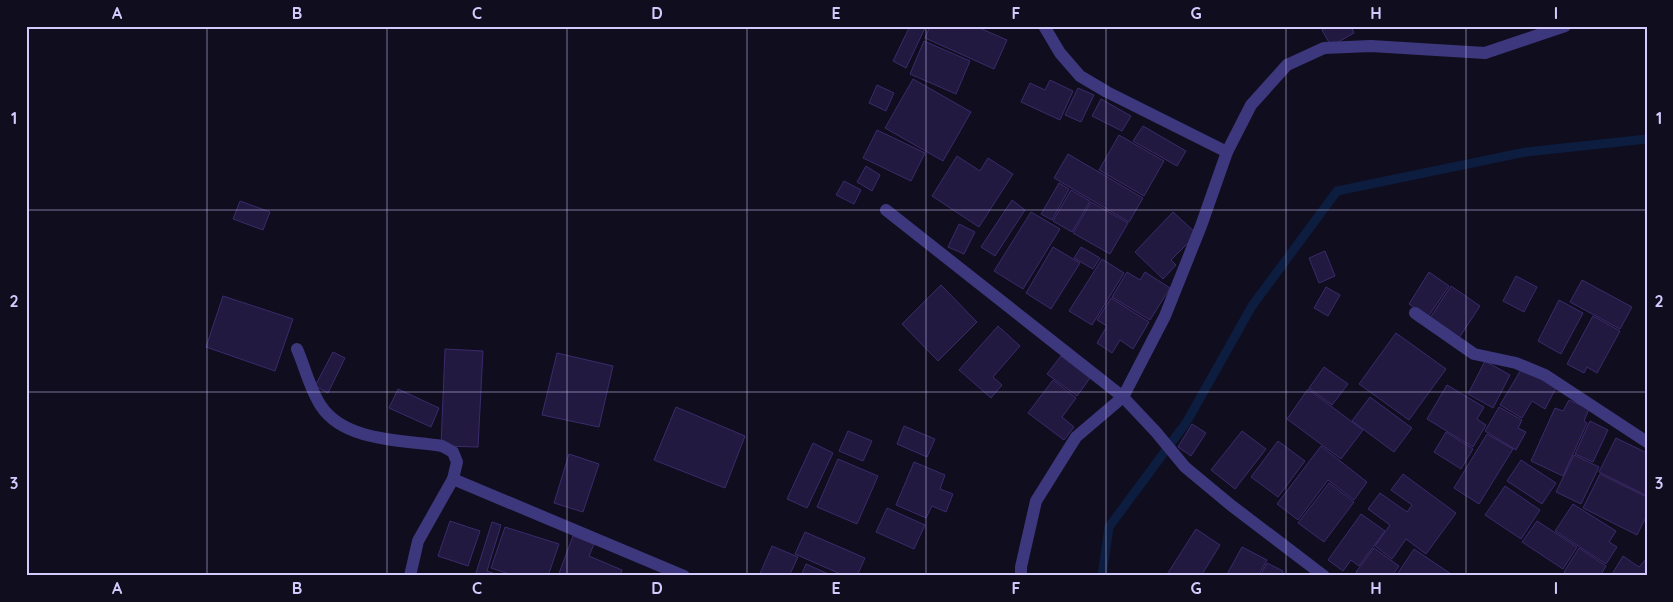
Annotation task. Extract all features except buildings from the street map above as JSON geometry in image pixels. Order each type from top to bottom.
[{"type":"street","points":[[1044,26],[1060,53],[1080,76],[1107,92],[1227,152]]},
{"type":"street","points":[[1021,576],[1021,567],[1036,501],[1076,437],[1123,397],[1165,316],[1202,226],[1227,152],[1251,105],[1287,65],[1324,48],[1371,46],[1485,53],[1565,26]]},
{"type":"street","points":[[886,210],[1123,397],[1185,467],[1232,506],[1324,576]]},
{"type":"street","points":[[1415,313],[1462,349],[1474,354],[1516,363],[1545,375],[1647,442]]},
{"type":"street","points":[[297,349],[320,405],[333,420],[346,429],[364,434],[442,446],[452,452],[457,462],[453,479],[418,541],[410,576]]},
{"type":"street","points":[[453,479],[684,576]]},
{"type":"waterway","points":[[1102,576],[1109,527],[1186,423],[1252,306],[1337,191],[1526,152],[1647,139]]}]
